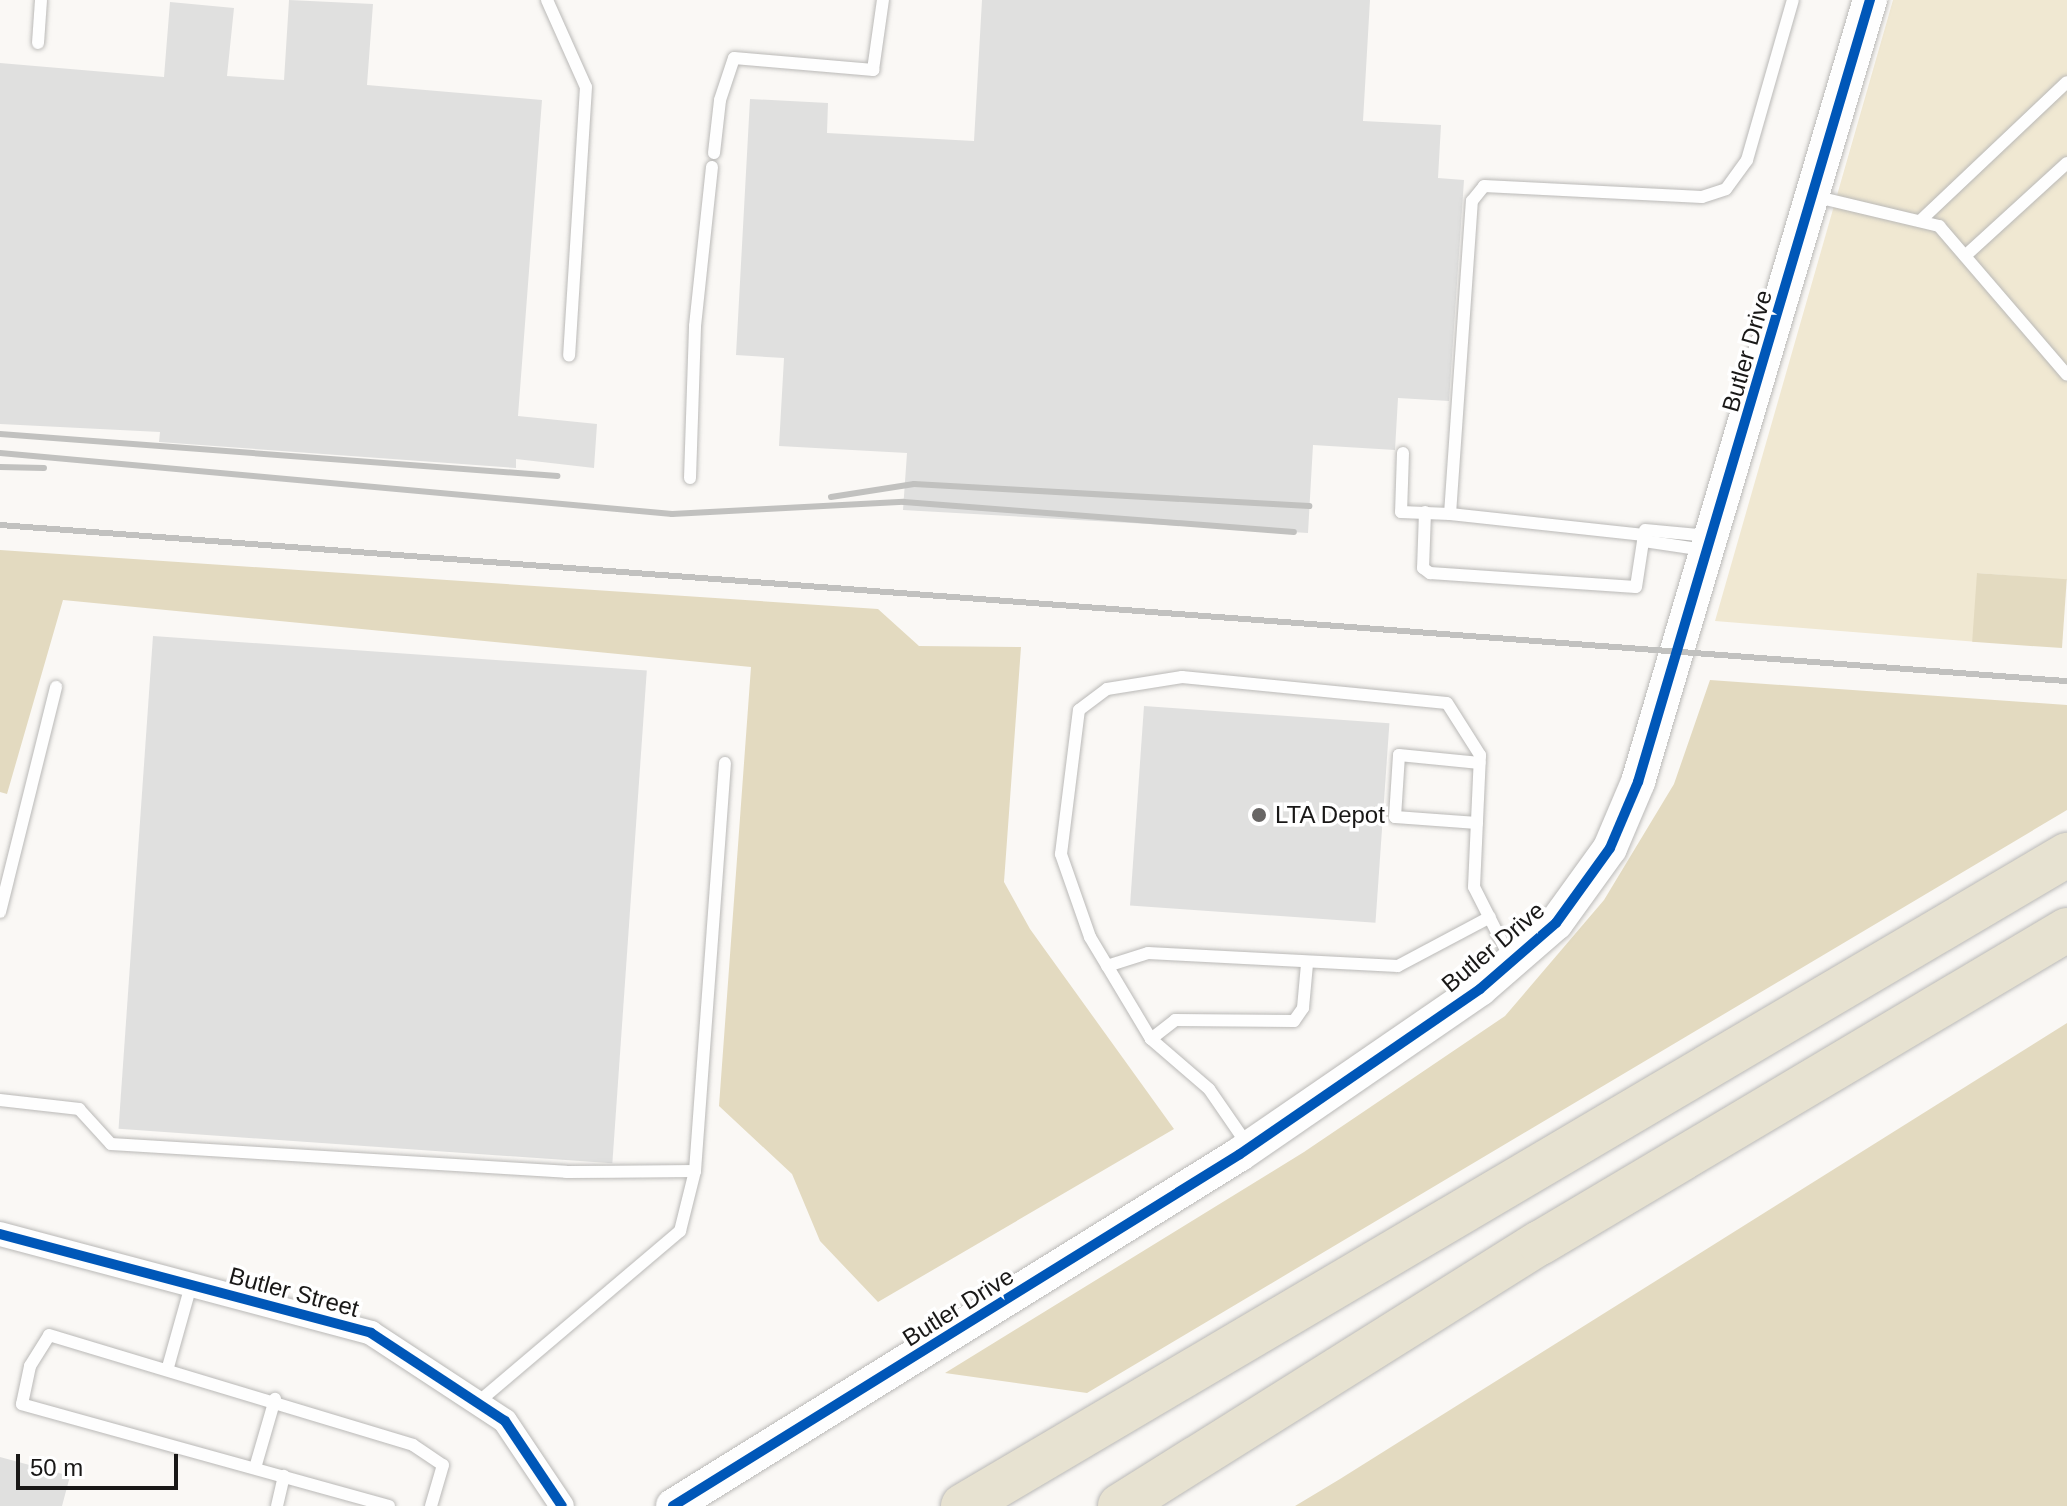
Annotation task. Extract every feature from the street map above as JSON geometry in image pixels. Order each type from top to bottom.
[{"type":"highway","points":[[963,1506],[2067,855]]},
{"type":"highway","points":[[1120,1506],[1540,1243],[2067,930]]},
{"type":"street","name":"Butler Drive","points":[[673,1506],[1249,1148],[1511,961],[1556,923],[1610,848],[1638,782],[1712,544],[1870,0]]},
{"type":"street","name":"Butler Street","points":[[0,1234],[371,1333],[505,1421],[562,1506]]},
{"type":"lane","points":[[38,43],[41,0]]},
{"type":"lane","points":[[547,0],[586,87],[569,355]]},
{"type":"lane","points":[[714,153],[720,100],[734,58],[873,70],[883,0]]},
{"type":"lane","points":[[1450,514],[1472,201],[1484,186],[1702,197],[1726,189],[1747,160],[1793,0]]},
{"type":"lane","points":[[1920,221],[2067,82]]},
{"type":"lane","points":[[1965,256],[2067,163]]},
{"type":"lane","points":[[690,478],[695,326],[712,167]]},
{"type":"lane","points":[[1813,196],[1939,226],[2067,375]]},
{"type":"lane","points":[[1403,453],[1398,507],[1712,544]]},
{"type":"lane","points":[[1425,512],[1423,568],[1430,573],[1636,587],[1644,535]]},
{"type":"lane","points":[[1249,1148],[1209,1089],[1151,1039],[1090,937],[1061,854],[1079,710],[1107,689],[1182,677],[1447,703],[1480,763],[1474,887],[1511,961]]},
{"type":"lane","points":[[0,912],[56,687]]},
{"type":"lane","points":[[1477,823],[1395,817],[1399,755],[1480,763]]},
{"type":"lane","points":[[477,1403],[680,1231],[695,1171],[725,763]]},
{"type":"lane","points":[[1107,966],[1148,953],[1307,964],[1398,966],[1490,917]]},
{"type":"lane","points":[[1151,1039],[1175,1020],[1294,1021],[1303,1008],[1307,964]]},
{"type":"lane","points":[[0,1100],[79,1109],[111,1144],[566,1172],[695,1171]]},
{"type":"lane","points":[[168,1367],[191,1285]]},
{"type":"lane","points":[[389,1506],[22,1404],[30,1366],[49,1335],[275,1399],[413,1445],[443,1465],[431,1506]]},
{"type":"lane","points":[[255,1468],[275,1399]]},
{"type":"lane","points":[[277,1506],[284,1476]]},
{"type":"shaded area","points":[[1893,0],[2067,0],[2067,580],[1978,573],[1978,642],[1715,621]]},
{"type":"shaded area","points":[[0,550],[878,609],[919,646],[1021,647],[1004,882],[1030,929],[1174,1129],[878,1302],[820,1241],[792,1174],[719,1106],[751,667],[63,600],[7,794],[0,792]]},
{"type":"shaded area","points":[[1977,573],[2067,579],[2062,648],[1972,642]]},
{"type":"shaded area","points":[[1710,680],[2067,705],[2067,810],[1087,1393],[945,1373],[1304,1152],[1505,1016],[1604,900],[1674,784]]},
{"type":"shaded area","points":[[2067,1023],[2067,1506],[1295,1506],[1340,1479]]},
{"type":"building","points":[[289,0],[373,4],[367,85],[542,100],[518,416],[597,424],[594,468],[516,459],[516,468],[159,442],[160,432],[0,424],[0,63],[164,77],[170,2],[234,8],[227,76],[284,80]]},
{"type":"building","points":[[982,0],[1370,0],[1363,121],[1441,125],[1438,178],[1464,180],[1449,401],[1398,398],[1395,450],[1313,445],[1308,533],[903,510],[907,453],[779,446],[784,358],[736,355],[750,99],[828,103],[827,133],[974,141]]},
{"type":"building","points":[[153,636],[647,671],[612,1163],[119,1129]]},
{"type":"building","name":"LTA Depot","points":[[1144,706],[1389,723],[1375,923],[1130,906]]},
{"type":"building","points":[[0,1457],[70,1476],[62,1506],[0,1506]]},
{"type":"railway","points":[[0,434],[557,476]]},
{"type":"railway","points":[[0,453],[672,514],[904,502],[1294,532]]},
{"type":"railway","points":[[0,467],[44,468]]},
{"type":"railway","points":[[831,497],[914,484],[1309,506]]},
{"type":"railway","points":[[0,525],[2067,681]]},
{"type":"cycle path","points":[[673,1506],[1240,1154],[1480,989],[1556,923],[1610,848],[1638,782],[1870,0]]},
{"type":"cycle path","points":[[0,1234],[371,1333],[505,1421],[562,1506]]},
{"type":"place","name":"LTA Depot","points":[[1259,815]]}]
